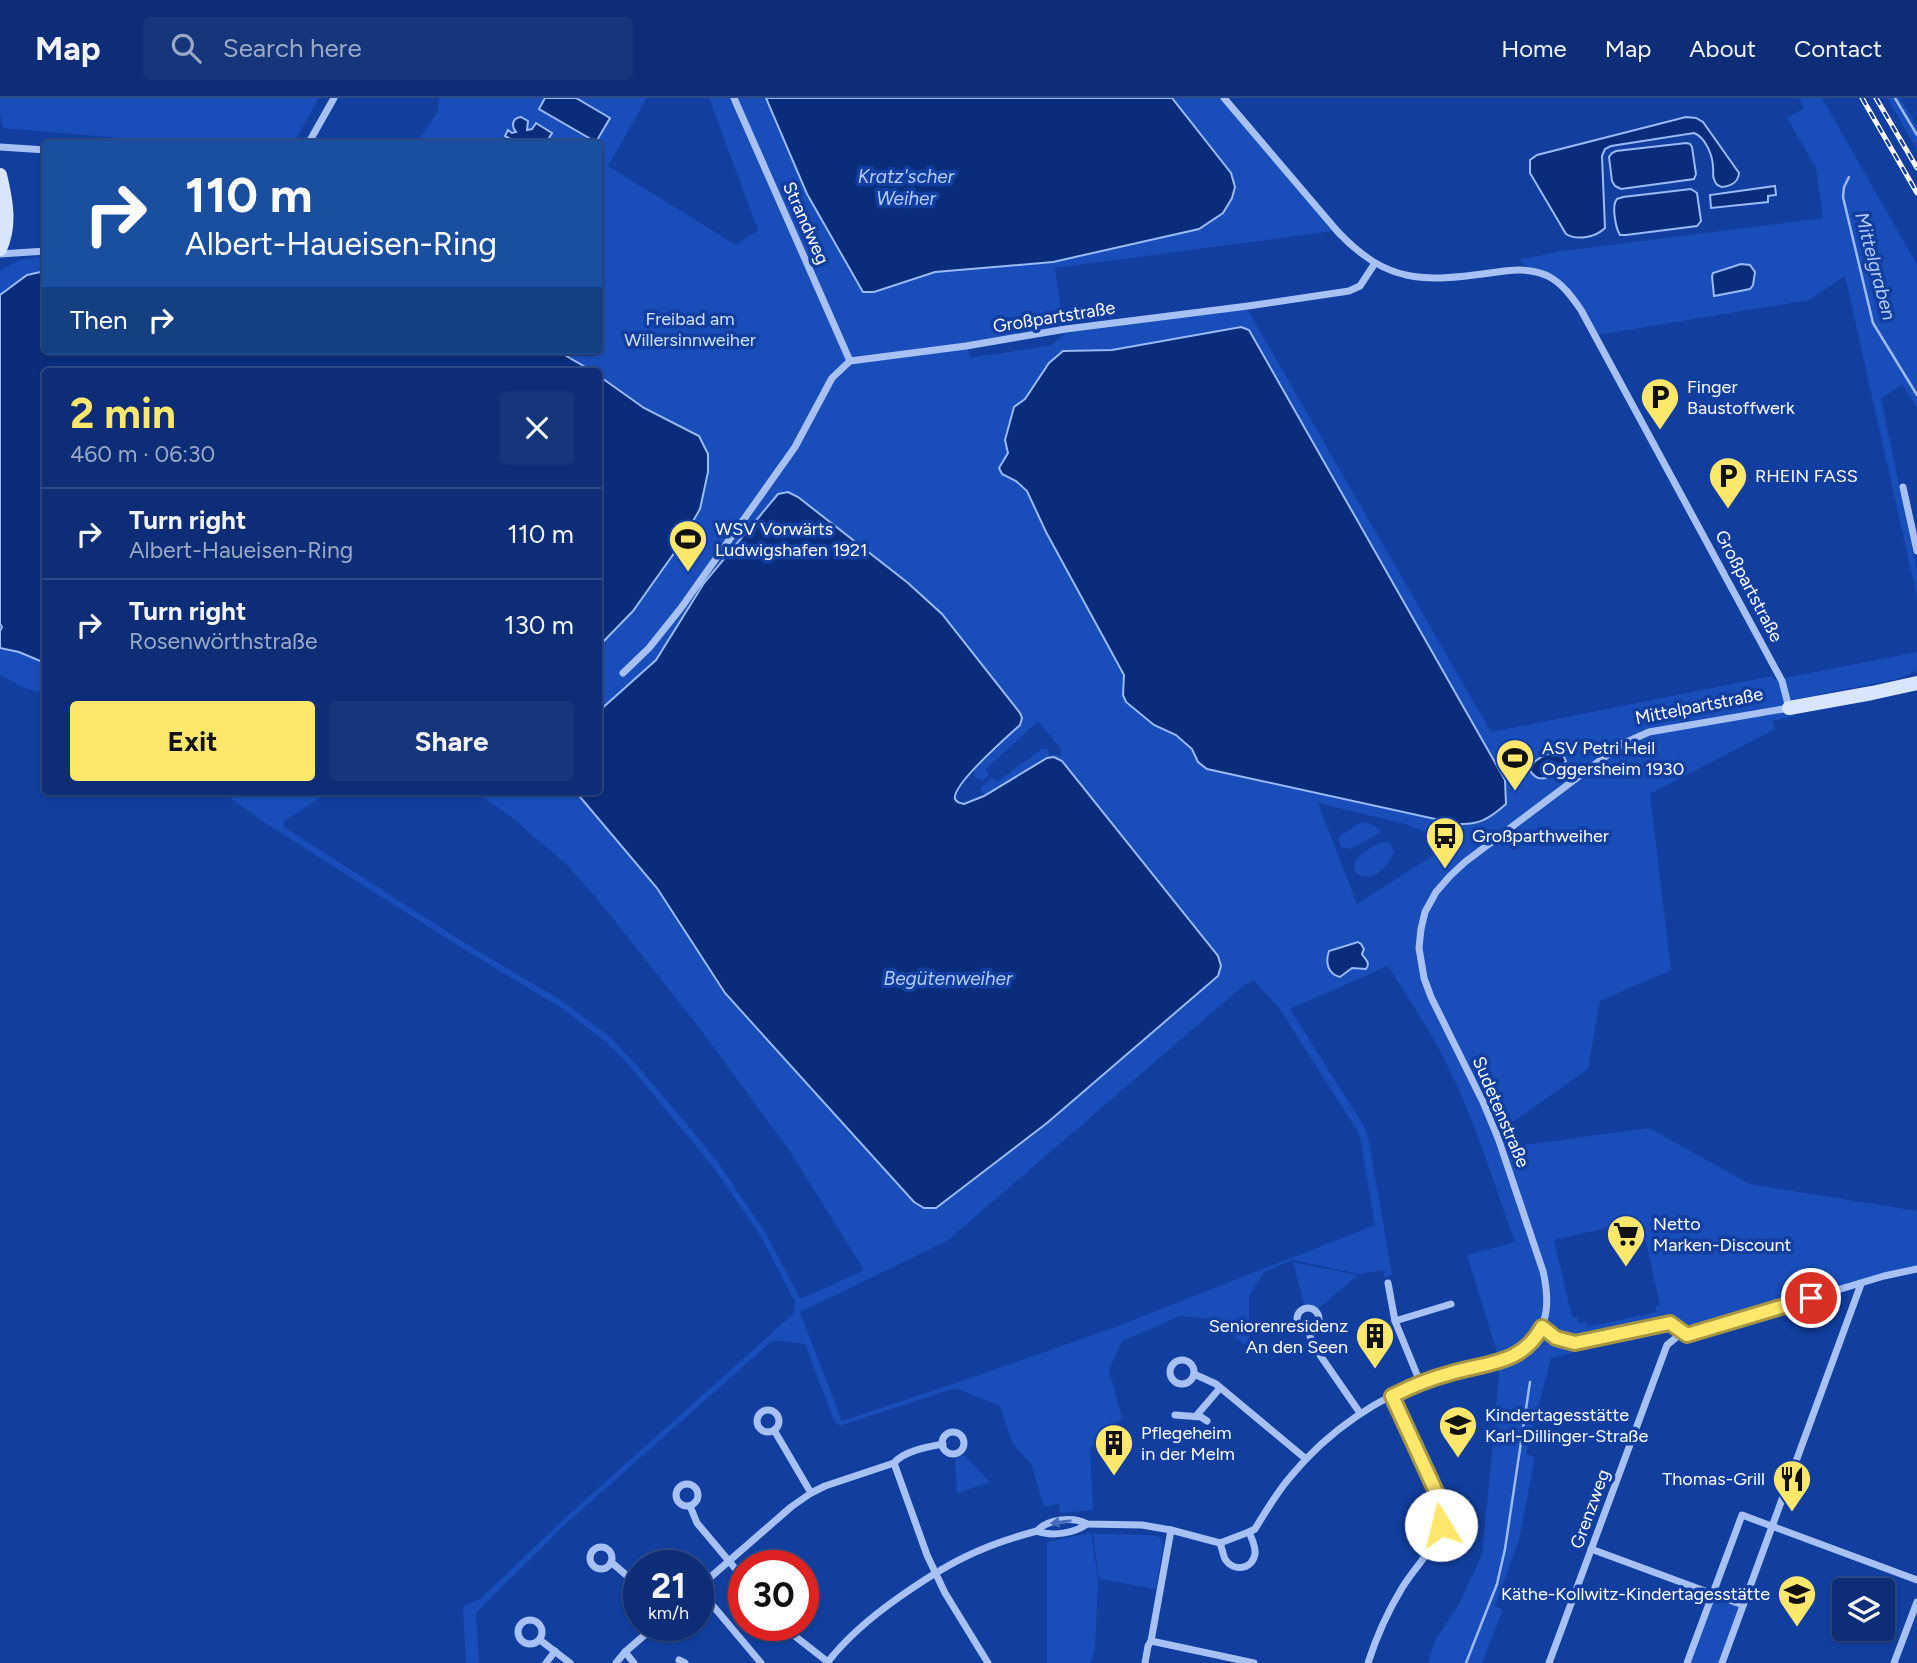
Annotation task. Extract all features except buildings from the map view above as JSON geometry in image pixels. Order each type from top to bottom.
[{"type":"street","points":[[310,140],[334,98]]},
{"type":"street","name":"Strandweg","points":[[734,98],[850,361]]},
{"type":"street","name":"Großpartstraße","points":[[1224,98],[1338,232],[1353,248],[1375,263],[1403,274],[1434,279],[1527,270],[1548,276],[1569,293],[1581,310],[1779,675],[1789,708]]},
{"type":"street","points":[[0,147],[42,150]]},
{"type":"street","points":[[0,175],[7,207],[7,223],[0,252],[42,251]]},
{"type":"street","name":"Großpartstraße","points":[[850,361],[1349,291],[1360,286],[1375,263]]},
{"type":"street","points":[[623,673],[649,648],[681,608],[795,447],[832,378],[850,361]]},
{"type":"street","points":[[1903,487],[1917,551]]},
{"type":"street","name":"Mittelpartstraße","points":[[1425,912],[1441,885],[1465,862],[1630,739],[1649,732],[1872,694],[1917,683]]},
{"type":"street","name":"Sudetenstraße","points":[[1425,912],[1419,948],[1424,978],[1498,1138],[1537,1250],[1547,1290],[1547,1308],[1542,1327]]},
{"type":"street","points":[[801,1641],[828,1663],[859,1628],[935,1572],[984,1547],[1037,1531],[1042,1525],[1062,1520],[1080,1520],[1087,1524],[1142,1525],[1220,1543],[1249,1532],[1255,1529],[1290,1477],[1306,1459],[1360,1413],[1420,1382],[1518,1355],[1530,1346],[1542,1327],[1556,1338],[1575,1343],[1670,1323],[1687,1335],[1917,1269]]},
{"type":"street","points":[[1388,1283],[1395,1321],[1420,1382]]},
{"type":"street","points":[[1722,1663],[1861,1284]]},
{"type":"street","points":[[1395,1321],[1451,1304]]},
{"type":"street","points":[[1308,1330],[1313,1345],[1360,1413]]},
{"type":"street","name":"Grenzweg","points":[[1549,1663],[1667,1345],[1683,1332]]},
{"type":"street","points":[[1194,1374],[1216,1384],[1306,1459]]},
{"type":"street","points":[[1196,1416],[1220,1388]]},
{"type":"street","points":[[1368,1663],[1401,1589],[1433,1545],[1441,1525],[1442,1511],[1438,1496],[1392,1396]]},
{"type":"street","points":[[1175,1415],[1196,1416],[1207,1421]]},
{"type":"street","points":[[774,1430],[811,1493]]},
{"type":"street","points":[[742,1550],[811,1493],[894,1463],[898,1458],[943,1444]]},
{"type":"street","points":[[894,1463],[927,1555],[945,1593],[988,1663]]},
{"type":"street","points":[[690,1506],[697,1523],[728,1562],[714,1574]]},
{"type":"street","points":[[1687,1663],[1742,1515],[1917,1580]]},
{"type":"street","points":[[1037,1531],[1045,1534],[1063,1533],[1087,1524]]},
{"type":"street","points":[[1145,1663],[1148,1646],[1152,1641],[1171,1530]]},
{"type":"street","points":[[1220,1543],[1231,1566],[1246,1567],[1251,1563],[1256,1550],[1249,1532]]},
{"type":"street","points":[[1591,1549],[1744,1605]]},
{"type":"street","points":[[611,1562],[623,1572]]},
{"type":"street","points":[[1894,1663],[1917,1602]]},
{"type":"street","points":[[714,1607],[761,1663]]},
{"type":"street","points":[[540,1640],[570,1663]]},
{"type":"street","points":[[616,1663],[638,1641]]},
{"type":"street","points":[[1152,1641],[1254,1663]]},
{"type":"street","points":[[546,1663],[555,1651]]},
{"type":"street","points":[[625,1652],[634,1663]]},
{"type":"green space","points":[[0,98],[319,98],[295,140],[145,140],[3,128]]},
{"type":"green space","name":"Freibad am Willersinnweiher","points":[[439,98],[647,98],[608,166],[736,245],[758,230],[709,98],[766,98],[807,194],[874,292],[935,272],[1053,262],[1231,173],[1172,98],[1220,98],[1334,231],[1055,268],[1064,330],[968,349],[970,358],[1052,345],[1065,333],[1247,309],[1491,732],[1772,676],[1774,680],[1917,652],[1917,671],[1897,679],[1791,700],[1794,716],[1772,721],[1775,729],[1650,794],[1671,970],[1600,1001],[1588,1069],[1503,1129],[1510,1147],[1649,1128],[1750,1184],[1917,1211],[1917,1266],[1688,1332],[1670,1320],[1586,1338],[1588,1349],[1551,1358],[1526,1454],[1535,1457],[1519,1540],[1495,1606],[1503,1610],[1482,1663],[1428,1663],[1435,1641],[1460,1602],[1482,1555],[1495,1422],[1499,1372],[1496,1349],[1467,1255],[1515,1242],[1453,1077],[1431,1034],[1388,966],[1290,1009],[1368,1136],[1392,1275],[1384,1277],[1383,1270],[1360,1274],[1293,1260],[1264,1272],[1249,1296],[1249,1348],[1212,1319],[1180,1316],[1122,1341],[1109,1370],[1122,1418],[1090,1448],[1093,1510],[1060,1513],[1059,1504],[1044,1507],[1032,1466],[1012,1442],[1000,1406],[955,1388],[839,1426],[838,1422],[835,1423],[805,1344],[773,1340],[569,1521],[476,1613],[479,1663],[466,1663],[463,1606],[480,1599],[566,1517],[793,1314],[795,1302],[760,1235],[714,1168],[628,1064],[606,1042],[560,1007],[265,823],[226,795],[325,795],[284,821],[284,827],[465,943],[562,1001],[610,1037],[719,1164],[765,1232],[800,1298],[864,1270],[789,1150],[701,1030],[598,900],[566,864],[510,816],[480,795],[578,795],[657,888],[725,993],[914,1202],[924,1208],[936,1207],[1047,1123],[1218,976],[1047,758],[984,796],[981,788],[992,778],[997,782],[1042,749],[1048,749],[1049,755],[1061,755],[1061,749],[1038,721],[985,770],[989,775],[983,780],[976,778],[975,766],[1020,725],[942,614],[908,583],[798,497],[778,494],[704,583],[656,660],[602,708],[602,643],[633,611],[677,549],[700,509],[708,472],[699,436],[644,408],[602,378],[602,368],[587,368],[563,354],[602,354],[602,140],[419,140],[438,111]],"holes":[[[1241,327],[1458,824],[1207,769],[1198,762],[1192,749],[1176,735],[1154,725],[1123,695],[1124,675],[1046,532],[1027,491],[1002,474],[999,468],[1008,453],[1014,407],[1025,399],[1049,363],[1083,349],[1112,350]],[[1318,803],[1405,824],[1443,839],[1443,849],[1357,904]],[[1254,980],[1281,1011],[1360,1137],[1375,1225],[1110,1329],[842,1421],[800,1312],[947,1241],[1244,985]],[[1641,1220],[1660,1305],[1655,1306],[1656,1312],[1588,1327],[1586,1322],[1579,1323],[1577,1317],[1572,1317],[1554,1240]]]},
{"type":"green space","points":[[1799,98],[1822,98],[1917,265],[1917,408],[1902,384],[1881,399],[1917,569],[1917,597],[1845,276],[1809,300],[1598,335],[1571,291],[1519,260],[1562,251],[1823,218],[1816,168],[1787,118],[1804,108]]},
{"type":"green space","points":[[1887,98],[1900,98],[1917,126],[1917,150]]},
{"type":"green space","points":[[42,256],[42,272],[27,275],[0,295],[0,271],[19,260]]},
{"type":"green space","points":[[0,648],[19,652],[42,662],[42,692],[24,688],[0,675]]},
{"type":"green space","points":[[1361,822],[1374,826],[1380,833],[1351,849],[1341,847],[1339,837]]},
{"type":"green space","points":[[1390,843],[1394,852],[1386,866],[1377,874],[1360,876],[1354,865],[1358,857],[1374,845]]},
{"type":"green space","points":[[1293,1262],[1358,1275],[1318,1309],[1304,1304]]},
{"type":"green space","points":[[964,1455],[990,1482],[957,1493],[955,1459]]},
{"type":"green space","points":[[1091,1533],[1098,1579],[1095,1650],[1090,1663],[1047,1663],[1047,1542]]},
{"type":"green space","points":[[1093,1534],[1160,1537],[1163,1545],[1156,1589],[1099,1579]]},
{"type":"green space","points":[[1713,1594],[1743,1605],[1722,1663],[1687,1663]]},
{"type":"water","points":[[545,98],[576,98],[610,118],[597,140],[593,140],[539,109]]},
{"type":"water","name":"Kratz'scher Weiher","points":[[766,98],[1172,98],[1231,173],[1235,187],[1223,213],[1199,229],[1053,262],[935,272],[874,292],[863,292],[807,194]]},
{"type":"water","points":[[521,117],[528,121],[527,130],[532,129],[536,123],[552,133],[548,140],[512,140],[505,136],[508,130],[516,132],[513,123]]},
{"type":"water","points":[[1686,117],[1703,122],[1739,173],[1736,182],[1722,187],[1716,184],[1710,152],[1702,138],[1694,133],[1611,146],[1605,149],[1602,156],[1605,228],[1586,237],[1566,234],[1530,173],[1530,160],[1537,155]]},
{"type":"water","points":[[1686,143],[1692,147],[1696,174],[1694,179],[1621,189],[1612,181],[1609,157],[1612,153]]},
{"type":"water","points":[[1775,186],[1776,195],[1768,196],[1768,202],[1711,208],[1710,195]]},
{"type":"water","points":[[1691,189],[1697,193],[1701,221],[1697,226],[1620,235],[1614,211],[1617,199]]},
{"type":"water","points":[[1741,264],[1750,265],[1755,272],[1750,289],[1714,296],[1713,273]]},
{"type":"water","points":[[42,272],[42,354],[563,354],[587,368],[42,368],[42,662],[19,652],[0,648],[0,295],[27,275]]},
{"type":"water","name":"Großparthweiher","points":[[1241,327],[1249,330],[1505,780],[1506,804],[1484,820],[1458,824],[1207,769],[1198,762],[1192,749],[1176,735],[1154,725],[1126,702],[1123,695],[1124,675],[1046,532],[1027,491],[1002,474],[999,468],[1008,453],[1005,440],[1014,407],[1025,399],[1049,363],[1063,351],[1112,350]]},
{"type":"water","points":[[602,378],[644,408],[699,436],[708,454],[708,472],[700,509],[677,549],[633,611],[602,643]]},
{"type":"water","name":"Begütenweiher","points":[[788,492],[798,497],[908,583],[942,614],[1020,713],[1020,725],[971,772],[956,792],[955,799],[964,804],[984,796],[1047,758],[1054,757],[1062,761],[1218,956],[1221,966],[1218,976],[1047,1123],[936,1208],[924,1208],[914,1202],[725,993],[657,888],[578,795],[602,795],[602,708],[656,660],[704,583],[778,494]]},
{"type":"water","points":[[1557,752],[1566,761],[1558,770],[1543,778],[1533,775],[1529,769],[1534,762]]},
{"type":"water","points":[[1358,942],[1364,949],[1362,954],[1368,963],[1366,969],[1352,968],[1340,977],[1330,971],[1327,960],[1329,951]]},
{"type":"waterway","name":"Mittelgraben","points":[[1895,98],[1917,135]]},
{"type":"waterway","name":"Mittelgraben","points":[[1849,177],[1843,197],[1873,323],[1917,395]]},
{"type":"waterway","points":[[1466,1663],[1497,1584],[1505,1549],[1530,1382]]},
{"type":"railway","points":[[1862,98],[1917,193]]},
{"type":"railway","points":[[1876,98],[1917,168]]},
{"type":"place","name":"Finger Baustoffwerk","points":[[1660,431]]},
{"type":"place","name":"RHEIN FASS","points":[[1728,510]]},
{"type":"place","name":"WSV Vorwärts Ludwigshafen 1921","points":[[688,573]]},
{"type":"place","name":"ASV Petri Heil Oggersheim 1930","points":[[1515,792]]},
{"type":"place","name":"Großparthweiher","points":[[1445,870]]},
{"type":"place","name":"Netto Marken-Discount","points":[[1626,1268]]},
{"type":"place","name":"Seniorenresidenz An den Seen","points":[[1375,1370]]},
{"type":"place","name":"Kindertagesstätte Karl-Dillinger-Straße","points":[[1458,1459]]},
{"type":"place","name":"Pflegeheim in der Melm","points":[[1114,1477]]},
{"type":"place","name":"Thomas-Grill","points":[[1792,1513]]},
{"type":"place","name":"Käthe-Kollwitz-Kindertagesstätte","points":[[1797,1628]]},
{"type":"route","points":[[1441,1525],[1442,1511],[1438,1496],[1392,1396],[1420,1382],[1518,1355],[1530,1346],[1542,1327],[1556,1338],[1575,1343],[1670,1323],[1687,1335],[1811,1298]]}]
